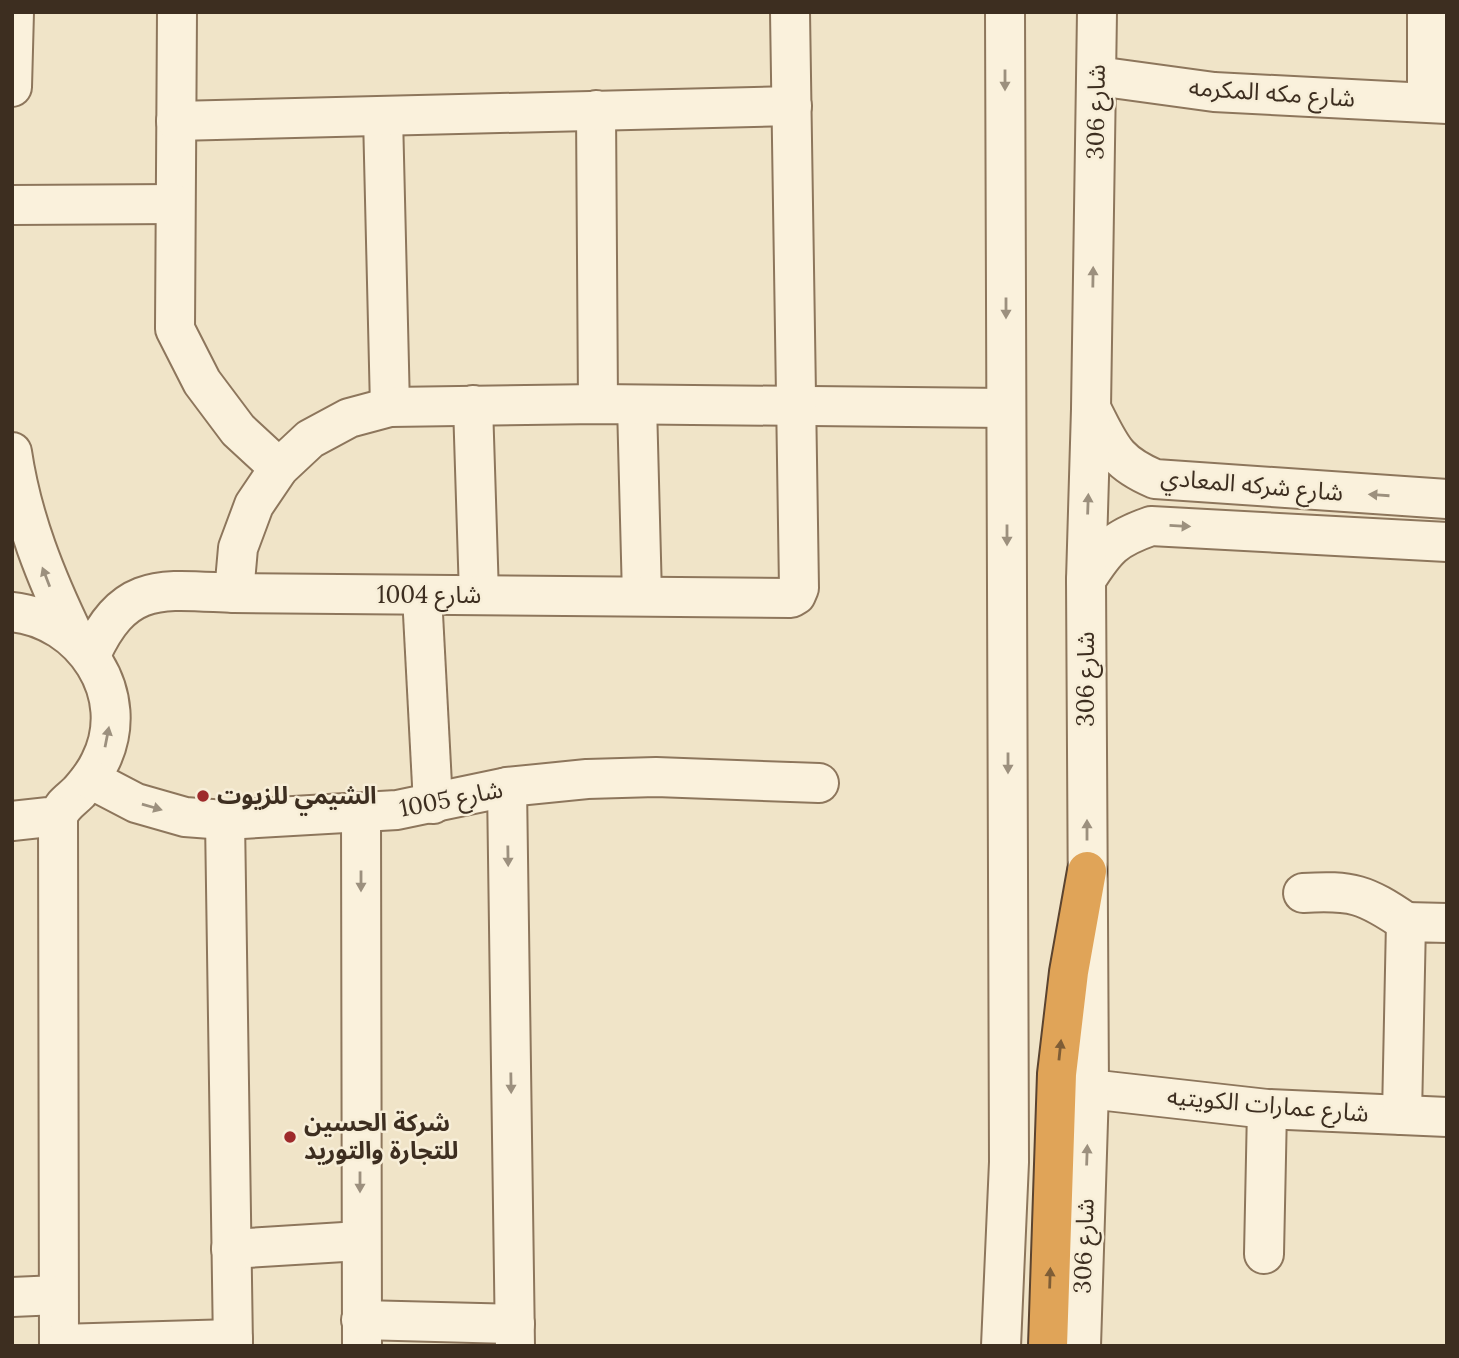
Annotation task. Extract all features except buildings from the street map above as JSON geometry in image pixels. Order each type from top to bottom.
[{"type":"highway","points":[[1048,1346],[1057,1073],[1069,972],[1087,872]]},
{"type":"street","points":[[12,87],[14,12]]},
{"type":"street","points":[[177,12],[175,329],[202,382],[238,430],[279,468]]},
{"type":"street","points":[[790,12],[797,405]]},
{"type":"street","points":[[1001,1346],[1009,1162],[1005,12]]},
{"type":"street","name":"شارع 306","points":[[1081,1346],[1089,1089],[1086,580],[1097,12]]},
{"type":"street","points":[[1427,12],[1437,103]]},
{"type":"street","name":"شارع مكه المكرمه","points":[[1097,76],[1214,92],[1437,103]]},
{"type":"street","points":[[176,121],[792,106]]},
{"type":"street","points":[[596,110],[598,404]]},
{"type":"street","points":[[383,116],[390,407]]},
{"type":"street","points":[[12,205],[175,204]]},
{"type":"street","points":[[234,593],[238,548],[254,505],[279,468],[310,439],[349,418],[390,407],[598,404],[1006,408]]},
{"type":"street","points":[[473,405],[479,595]]},
{"type":"street","points":[[638,405],[642,596]]},
{"type":"street","name":"شارع 1004","points":[[83,647],[102,631],[119,611],[141,597],[167,590],[234,593],[791,598],[799,588],[797,405]]},
{"type":"street","name":"شارع شركه المعادي","points":[[1091,409],[1117,455],[1134,470],[1155,479],[1447,499]]},
{"type":"street","points":[[12,453],[27,526],[48,583],[101,675],[108,695],[111,717],[105,749],[90,779],[62,806],[58,816],[59,1345],[233,1342],[225,820]]},
{"type":"street","name":"شارع شركه المعادي","points":[[1086,580],[1104,551],[1125,535],[1151,526],[1447,542]]},
{"type":"street","points":[[422,595],[433,804]]},
{"type":"street","points":[[12,612],[47,621],[83,647]]},
{"type":"street","name":"شارع 1005","points":[[90,779],[136,803],[185,817],[225,820],[361,813],[433,804],[507,788],[587,779],[656,777],[819,783]]},
{"type":"street","points":[[361,813],[361,1333],[515,1335],[507,788]]},
{"type":"street","points":[[12,821],[58,816]]},
{"type":"street","points":[[1303,892],[1340,891],[1375,901],[1405,922],[1447,923]]},
{"type":"street","points":[[1402,1115],[1405,922]]},
{"type":"street","name":"شارع عمارات الكويتيه","points":[[1089,1089],[1267,1109],[1447,1117]]},
{"type":"street","points":[[1264,1254],[1267,1109]]},
{"type":"street","points":[[231,1249],[360,1241]]},
{"type":"street","points":[[12,1297],[58,1295]]},
{"type":"place","name":"الشيمي للزيوت","points":[[203,796]]},
{"type":"place","name":"شركة الحسين للتجارة والتوريد","points":[[290,1137]]}]
